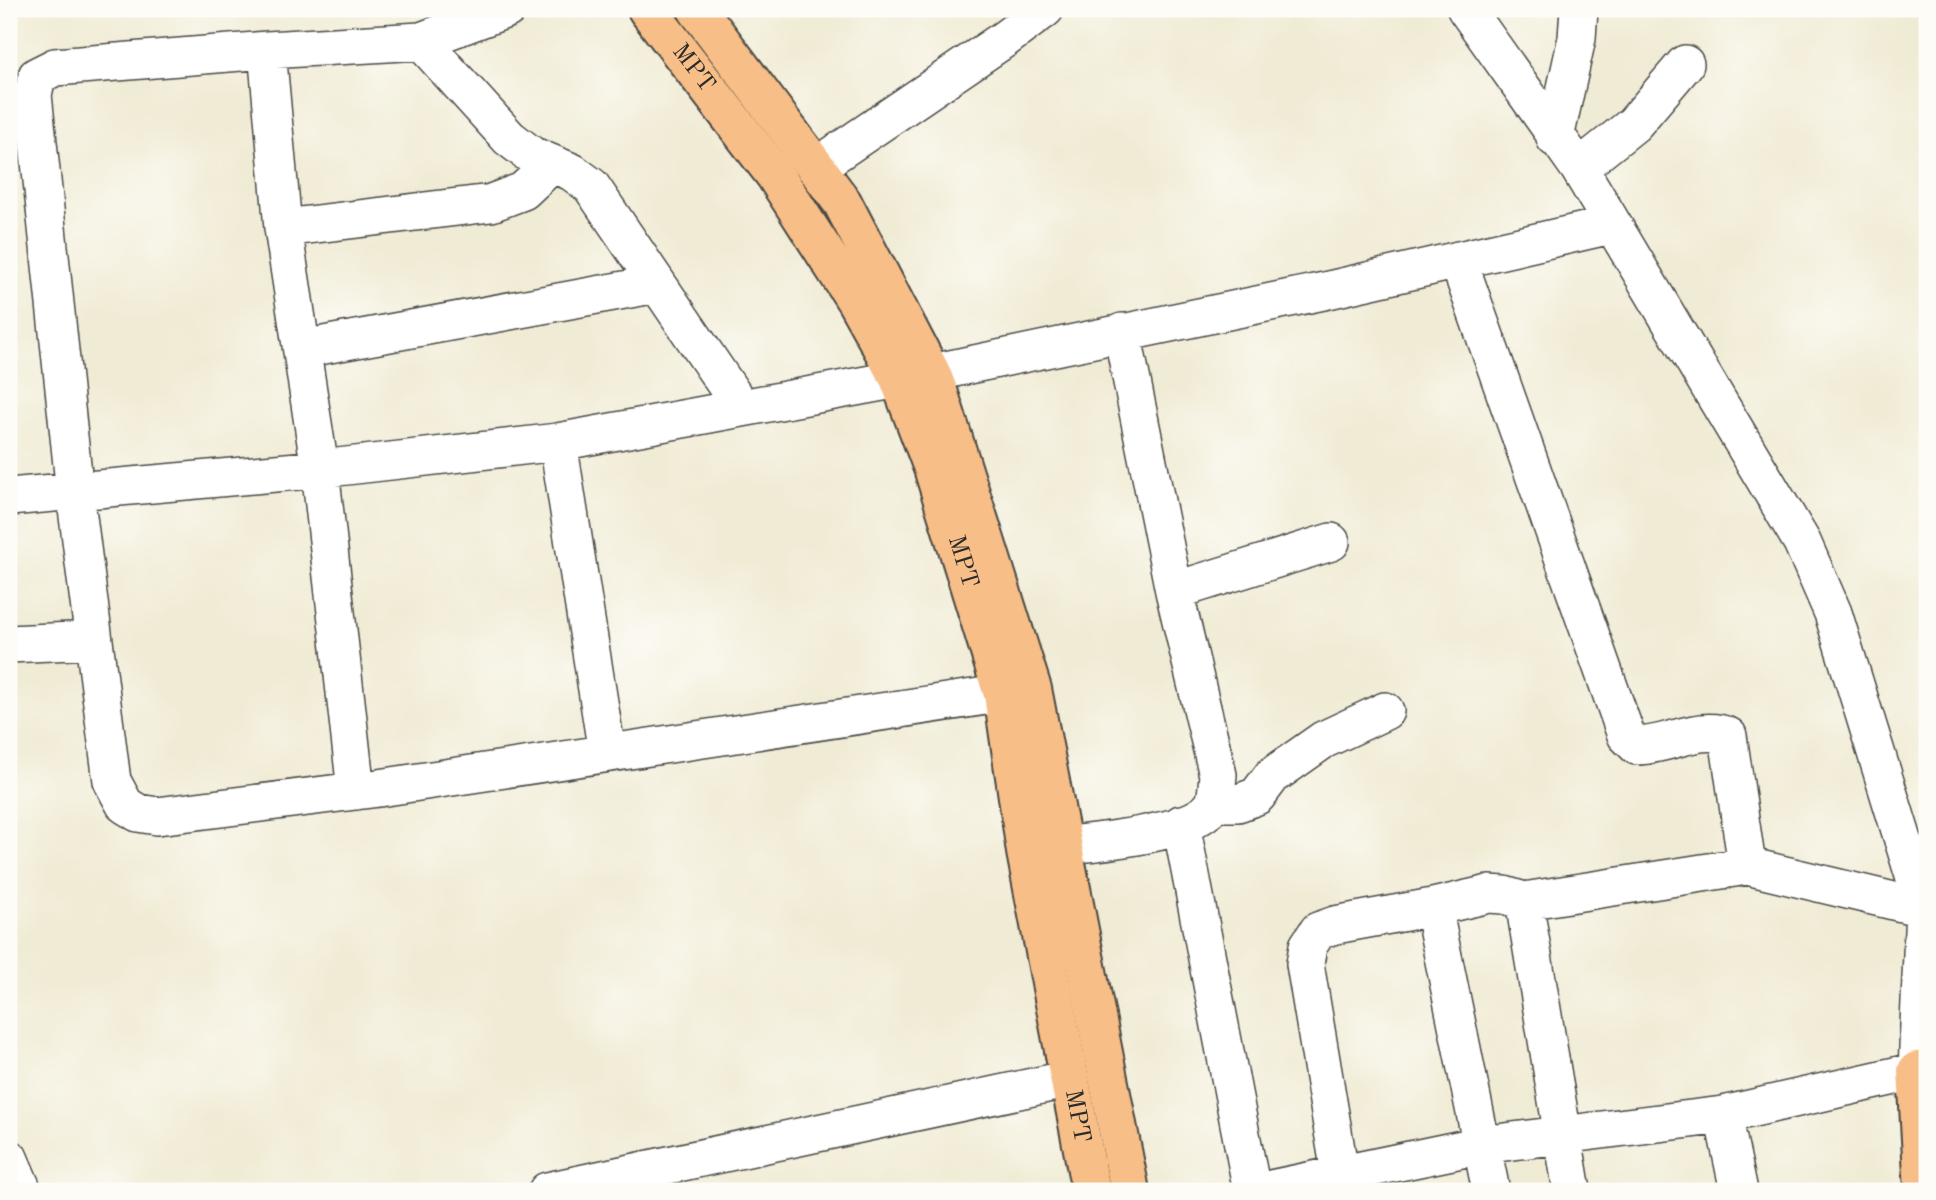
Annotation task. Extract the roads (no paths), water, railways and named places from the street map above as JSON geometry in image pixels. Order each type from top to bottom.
[{"type":"main road","name":"MPT","points":[[647,9],[775,174],[856,301],[915,375],[933,468],[1018,691],[1026,852],[1091,1191]]},
{"type":"main road","points":[[697,9],[842,202],[915,375]]},
{"type":"main road","points":[[1018,691],[1063,846],[1130,1191]]},
{"type":"main road","points":[[1922,1071],[1924,1191]]},
{"type":"street","points":[[507,9],[421,41],[55,67],[37,76],[33,95],[75,493],[112,781],[125,805],[138,813],[157,816],[356,791],[1018,691]]},
{"type":"street","points":[[816,167],[1045,9]]},
{"type":"street","points":[[1261,1191],[1341,1183],[1481,1145],[1723,1115],[1922,1071],[1926,908],[1833,613],[1802,541],[1578,168],[1466,9]]},
{"type":"street","points":[[1555,138],[1577,38],[1579,9]]},
{"type":"street","points":[[421,41],[509,138],[531,155],[572,172],[591,186],[741,407]]},
{"type":"street","points":[[267,50],[283,228],[320,469],[356,791]]},
{"type":"street","points":[[1578,168],[1634,124],[1685,64]]},
{"type":"street","points":[[283,228],[491,203],[523,191],[551,164]]},
{"type":"street","points":[[9,497],[320,469],[558,442],[915,375],[1324,291],[1611,225]]},
{"type":"street","points":[[1458,260],[1626,735],[1637,746],[1649,746],[1708,732],[1728,737],[1747,866]]},
{"type":"street","points":[[302,349],[657,284]]},
{"type":"street","points":[[1063,846],[1160,832],[1193,821],[1214,803],[1219,775],[1174,591],[1122,332]]},
{"type":"street","points":[[558,442],[607,753]]},
{"type":"street","points":[[1174,591],[1331,542]]},
{"type":"street","points":[[9,644],[93,640]]},
{"type":"street","points":[[1214,803],[1238,803],[1257,796],[1272,776],[1323,740],[1385,711]]},
{"type":"street","points":[[1181,824],[1252,1191]]},
{"type":"street","points":[[1341,1183],[1305,964],[1308,946],[1318,931],[1335,925],[1489,894],[1524,901],[1747,866],[1926,908]]},
{"type":"street","points":[[1524,901],[1572,1191]]},
{"type":"street","points":[[1433,907],[1491,1191]]},
{"type":"street","points":[[547,1191],[1070,1079]]},
{"type":"street","points":[[1723,1115],[1739,1191]]}]
